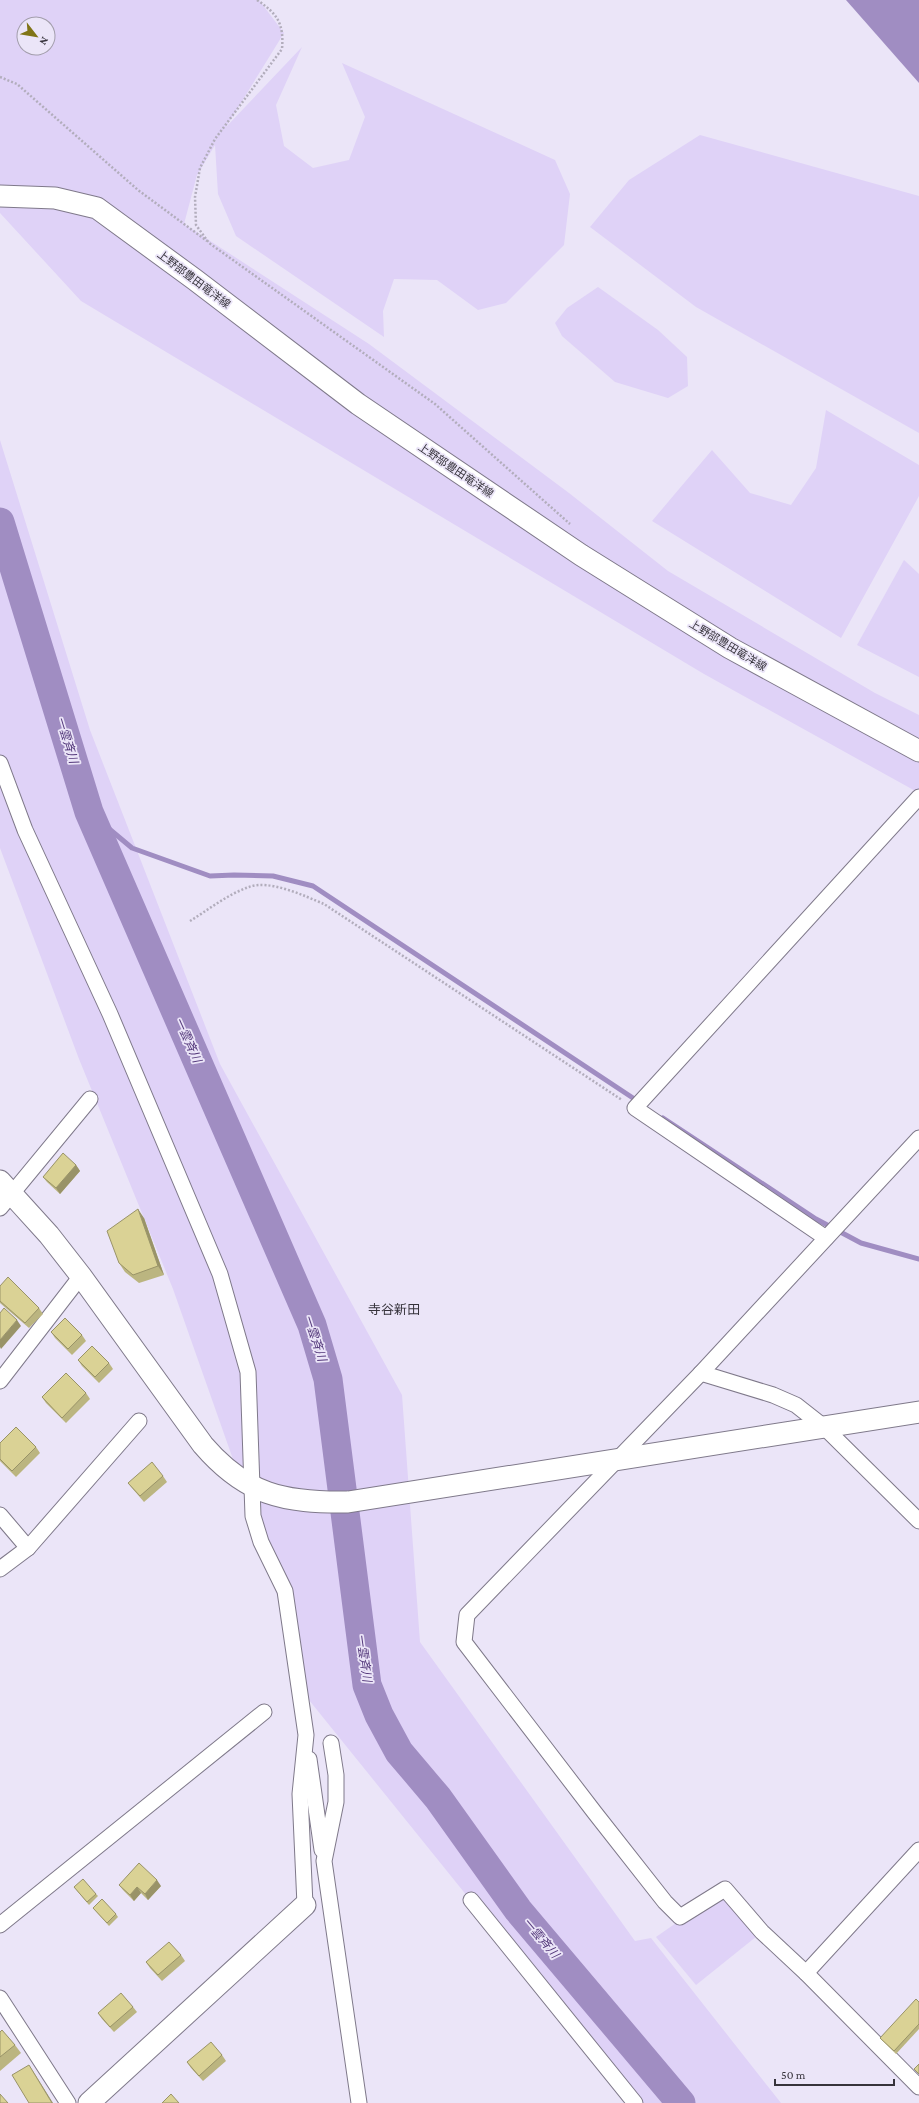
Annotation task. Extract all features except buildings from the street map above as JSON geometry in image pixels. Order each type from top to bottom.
[{"type":"street","name":"上野部豊田竜洋線","points":[[8,197],[56,198],[97,208],[194,278],[358,404],[581,555],[730,648],[919,751]]},
{"type":"street","points":[[0,764],[25,830],[110,1014],[220,1274],[248,1372],[253,1516],[261,1542],[284,1591],[359,2103]]},
{"type":"street","points":[[826,1238],[635,1108],[919,797]]},
{"type":"street","points":[[90,1099],[4,1194],[49,1235],[203,1445],[218,1462],[252,1486],[273,1496],[314,1502],[348,1502],[919,1412]]},
{"type":"street","points":[[919,1138],[701,1373],[466,1615],[464,1642],[595,1813],[665,1902],[680,1917],[725,1889],[762,1932],[806,1972],[919,2087]]},
{"type":"street","points":[[2,1373],[80,1276]]},
{"type":"street","points":[[701,1373],[772,1395],[796,1405],[824,1427],[919,1521]]},
{"type":"street","points":[[0,1569],[28,1548],[139,1421]]},
{"type":"street","points":[[0,1515],[28,1548]]},
{"type":"street","points":[[0,1926],[264,1712]]},
{"type":"street","points":[[89,2103],[305,1905],[300,1794],[306,1735]]},
{"type":"street","points":[[324,1861],[336,1802],[336,1775],[331,1743]]},
{"type":"street","points":[[806,1972],[919,1850]]},
{"type":"street","points":[[471,1900],[635,2103]]},
{"type":"street","points":[[0,1998],[68,2103]]},
{"type":"path","points":[[209,243],[196,225],[194,197],[200,168],[215,139],[282,49],[284,33],[278,18],[257,0]]},
{"type":"path","points":[[0,77],[17,84],[138,190],[209,243],[435,404],[571,524]]},
{"type":"path","points":[[190,921],[250,886],[273,886],[297,892],[324,904],[635,1108]]},
{"type":"shaded area","points":[[0,0],[259,0],[284,33],[226,127],[302,47],[276,105],[284,146],[313,168],[349,160],[365,117],[342,63],[555,160],[570,194],[564,245],[506,303],[478,310],[437,280],[394,279],[383,311],[384,337],[236,236],[218,194],[215,145],[197,175],[184,224],[369,344],[569,493],[668,571],[875,693],[919,715],[919,793],[704,674],[81,301],[0,213]]},
{"type":"shaded area","points":[[846,0],[919,0],[919,83]]},
{"type":"shaded area","points":[[700,135],[919,196],[919,433],[696,307],[590,227],[629,180]]},
{"type":"shaded area","points":[[598,287],[658,330],[687,357],[688,386],[668,398],[615,382],[562,336],[555,323],[567,308]]},
{"type":"shaded area","points":[[826,410],[919,465],[919,496],[841,638],[652,521],[712,450],[750,493],[791,505],[816,468]]},
{"type":"shaded area","points":[[0,440],[90,730],[220,1064],[402,1395],[420,1642],[635,1941],[651,1938],[781,2103],[634,2103],[309,1700],[253,1516],[173,1289],[79,1059],[0,848]]},
{"type":"shaded area","points":[[904,560],[919,574],[919,677],[857,645]]},
{"type":"shaded area","points":[[725,1889],[762,1932],[696,1985],[656,1937]]},
{"type":"waterway","name":"一雲斉川","points":[[0,522],[89,812],[312,1325],[328,1379],[367,1685],[379,1715],[399,1752],[438,1798],[518,1910],[681,2103]]},
{"type":"waterway","points":[[89,812],[132,848],[210,876],[273,876],[313,886],[639,1102]]},
{"type":"waterway","points":[[663,1118],[816,1219],[861,1243],[919,1259]]},
{"type":"district","name":"寺谷新田","points":[[394,1309]]}]
